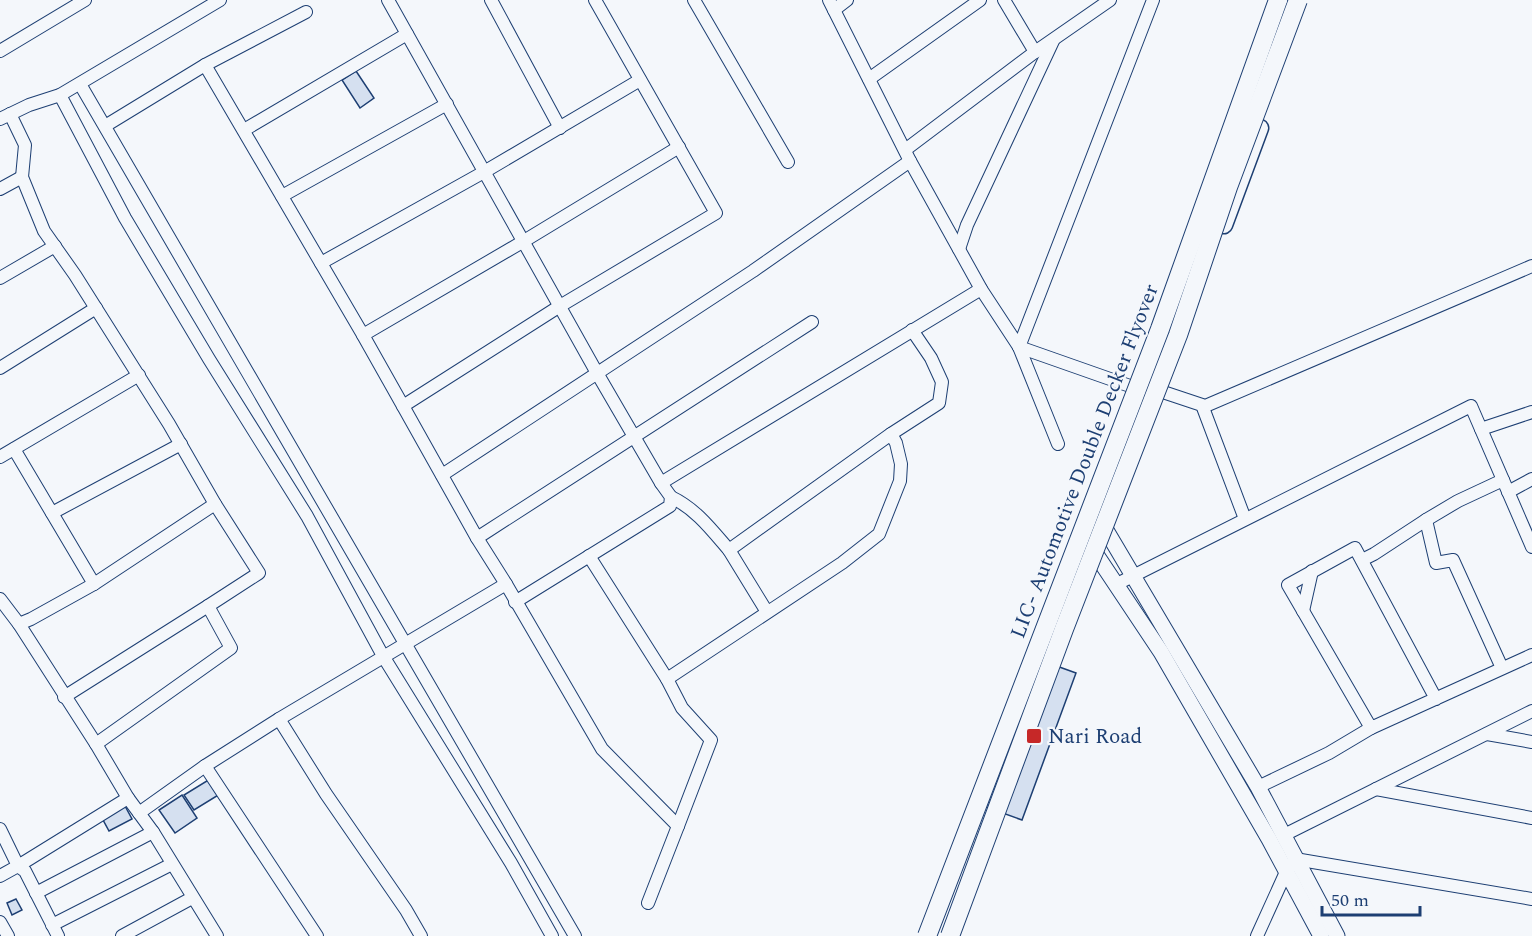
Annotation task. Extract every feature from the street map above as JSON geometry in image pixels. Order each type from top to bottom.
[{"type":"main road","points":[[921,936],[1131,386],[1269,0]]},
{"type":"main road","name":"LIC- Automotive Double Decker Flyover","points":[[927,936],[1160,329],[1278,0]]},
{"type":"main road","name":"LIC- Automotive Double Decker Flyover","points":[[952,936],[1064,629],[1178,335],[1228,187],[1298,0]]},
{"type":"main road","points":[[952,936],[1163,392],[1306,0]]},
{"type":"street","points":[[0,51],[85,0]]},
{"type":"street","points":[[64,697],[259,573],[215,504],[139,375],[45,231],[22,177],[25,145],[5,116],[60,95],[220,0]]},
{"type":"street","points":[[388,0],[661,483],[671,496],[700,516],[729,550],[767,612]]},
{"type":"street","points":[[491,0],[560,128]]},
{"type":"street","points":[[403,406],[560,306],[716,213],[595,0]]},
{"type":"street","points":[[694,0],[788,162]]},
{"type":"street","points":[[847,0],[831,5],[959,249],[981,289],[1019,347],[1058,444]]},
{"type":"street","points":[[869,79],[980,0]]},
{"type":"street","points":[[1004,0],[1035,52]]},
{"type":"street","points":[[442,476],[753,272],[908,155],[1053,40],[1090,6],[1110,0]]},
{"type":"street","points":[[1019,347],[1153,0]]},
{"type":"street","points":[[105,126],[205,64],[306,12]]},
{"type":"street","points":[[244,130],[406,34]]},
{"type":"street","points":[[959,249],[967,225],[1053,40]]},
{"type":"street","points":[[205,64],[363,335],[477,538],[602,749],[678,826]]},
{"type":"street","points":[[321,263],[484,172],[640,80]]},
{"type":"street","points":[[80,84],[575,936]]},
{"type":"street","points":[[60,95],[125,218],[209,359],[307,516],[383,656],[511,862],[551,936]]},
{"type":"street","points":[[282,196],[447,104]]},
{"type":"street","points":[[363,335],[679,147]]},
{"type":"street","points":[[0,189],[22,177]]},
{"type":"street","points":[[0,278],[55,246]]},
{"type":"street","points":[[1019,347],[1131,386],[1163,392],[1203,407],[1532,266]]},
{"type":"street","points":[[661,483],[981,289]]},
{"type":"street","points":[[0,368],[96,308]]},
{"type":"street","points":[[477,538],[812,322]]},
{"type":"street","points":[[729,550],[891,434],[939,403],[942,382],[931,358],[912,330]]},
{"type":"street","points":[[0,457],[139,375]]},
{"type":"street","points":[[1116,584],[1471,406],[1532,547]]},
{"type":"street","points":[[1203,407],[1245,519]]},
{"type":"street","points":[[1481,429],[1532,412]]},
{"type":"street","points":[[667,679],[842,562],[879,534],[900,481],[901,464],[896,443],[891,434]]},
{"type":"street","points":[[51,513],[181,444]]},
{"type":"street","points":[[14,449],[94,584]]},
{"type":"street","points":[[1362,560],[1458,501],[1532,479]]},
{"type":"street","points":[[515,602],[670,506],[671,496]]},
{"type":"street","points":[[1088,499],[1258,788],[1278,839],[1286,872],[1322,936]]},
{"type":"street","points":[[19,624],[94,584],[215,504]]},
{"type":"street","points":[[1426,519],[1436,563],[1453,560],[1502,668]]},
{"type":"street","points":[[1077,526],[1161,652],[1278,839],[1295,859],[1337,936]]},
{"type":"street","points":[[326,550],[344,538]]},
{"type":"street","points":[[1371,728],[1288,585],[1355,548],[1436,699]]},
{"type":"street","points":[[590,556],[667,679],[682,708],[711,740],[648,903]]},
{"type":"street","points":[[1303,611],[1312,571]]},
{"type":"street","points":[[139,813],[205,766],[279,719],[506,584]]},
{"type":"street","points":[[0,599],[19,624],[128,798],[153,832],[216,936]]},
{"type":"street","points":[[96,744],[231,648],[208,606]]},
{"type":"street","points":[[1258,788],[1329,753],[1371,728],[1532,655]]},
{"type":"street","points":[[1278,839],[1532,711]]},
{"type":"street","points":[[279,719],[421,936]]},
{"type":"street","points":[[1487,734],[1532,742]]},
{"type":"street","points":[[205,766],[317,936]]},
{"type":"street","points":[[1376,789],[1532,818]]},
{"type":"street","points":[[0,876],[128,798]]},
{"type":"street","points":[[0,829],[18,866],[25,872],[55,930],[172,864]]},
{"type":"street","points":[[36,893],[153,832]]},
{"type":"street","points":[[1257,936],[1286,872],[1295,859]]},
{"type":"street","points":[[1295,859],[1532,899]]},
{"type":"street","points":[[122,936],[192,898]]},
{"type":"street","points":[[0,922],[8,936]]},
{"type":"building","points":[[356,71],[374,98],[360,108],[342,80]]},
{"type":"building","points":[[1040,660],[1076,673],[1022,820],[986,807]]},
{"type":"building","points":[[210,779],[220,794],[194,810],[184,795]]},
{"type":"building","points":[[182,795],[197,818],[175,833],[159,810]]},
{"type":"building","points":[[125,806],[132,819],[109,831],[102,818]]},
{"type":"building","points":[[16,899],[22,910],[12,915],[7,903]]},
{"type":"railway","points":[[946,936],[1075,587],[1133,445],[1293,0]]},
{"type":"place","name":"Nari Road","points":[[1034,736]]}]
